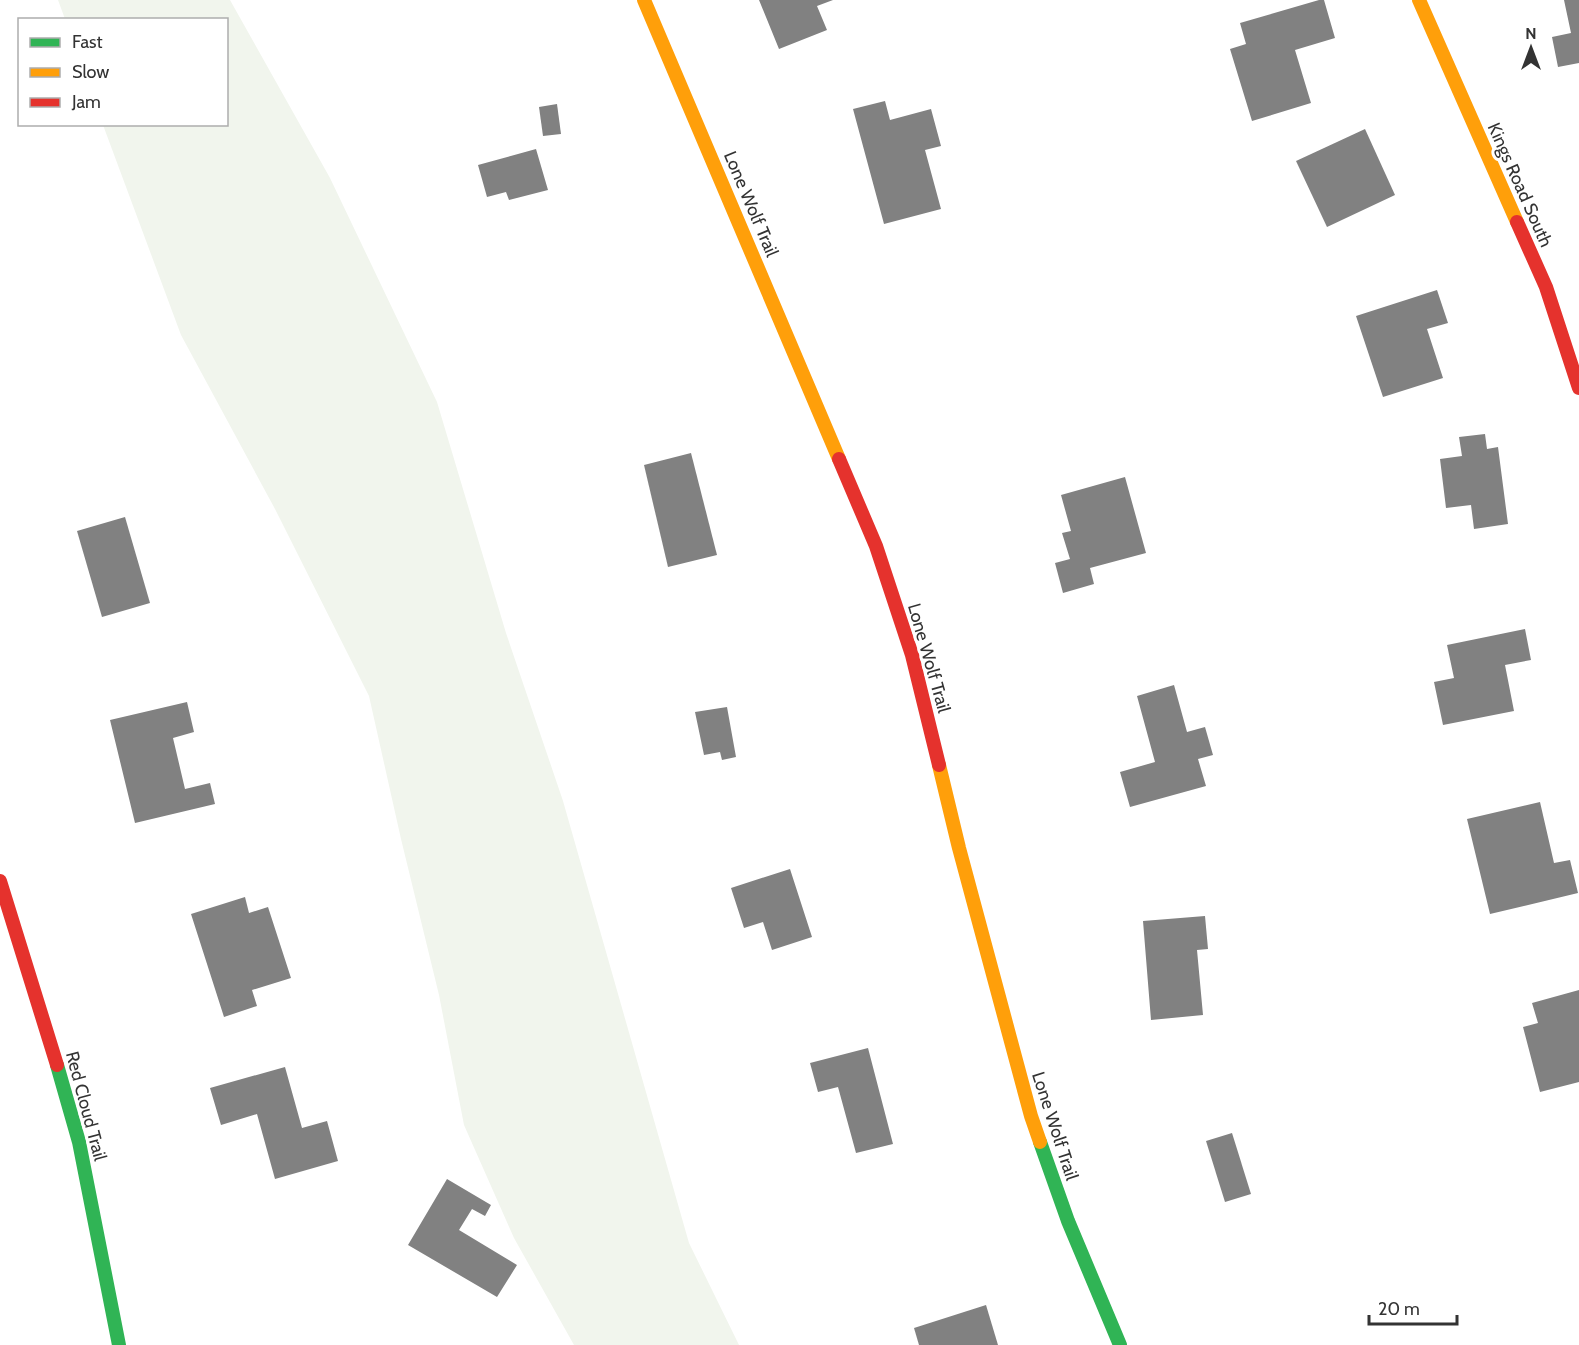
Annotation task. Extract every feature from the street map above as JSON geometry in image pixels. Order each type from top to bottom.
[{"type":"street","name":"Lone Wolf Trail","points":[[644,0],[876,546],[912,655],[962,859],[1031,1116],[1068,1221],[1120,1345]]},
{"type":"street","name":"Kings Road South","points":[[1419,0],[1546,287],[1579,388]]},
{"type":"street","name":"Red Cloud Trail","points":[[0,881],[79,1142],[119,1345]]},
{"type":"shaded area","points":[[58,0],[230,0],[330,178],[437,402],[506,633],[563,801],[689,1243],[739,1345],[574,1345],[514,1238],[464,1125],[439,995],[369,696],[275,509],[181,335],[103,126],[228,126],[228,18],[65,18]]},
{"type":"building","points":[[759,0],[833,0],[817,6],[827,30],[779,49]]},
{"type":"building","points":[[1324,0],[1335,38],[1295,50],[1311,103],[1252,121],[1230,49],[1246,44],[1240,23]]},
{"type":"building","points":[[1564,0],[1579,0],[1579,63],[1558,67],[1552,37],[1571,33]]},
{"type":"building","points":[[885,101],[890,120],[931,109],[941,146],[925,150],[941,209],[884,224],[853,109]]},
{"type":"building","points":[[557,104],[561,134],[543,136],[539,107]]},
{"type":"building","points":[[1365,129],[1395,195],[1327,227],[1296,161]]},
{"type":"building","points":[[536,149],[548,190],[509,200],[506,192],[487,197],[478,165]]},
{"type":"building","points":[[1437,290],[1448,323],[1427,329],[1443,378],[1383,397],[1356,316]]},
{"type":"building","points":[[1485,434],[1487,449],[1498,447],[1508,524],[1474,529],[1471,505],[1446,508],[1440,459],[1462,456],[1459,437]]},
{"type":"building","points":[[691,453],[717,555],[668,567],[644,465]]},
{"type":"building","points":[[1125,477],[1146,553],[1090,568],[1094,584],[1063,593],[1055,563],[1070,559],[1062,533],[1071,531],[1061,495]]},
{"type":"building","points":[[125,517],[150,603],[102,617],[77,531]]},
{"type":"building","points":[[1525,629],[1531,660],[1505,665],[1514,711],[1443,725],[1434,682],[1454,678],[1447,645]]},
{"type":"building","points":[[1174,685],[1187,732],[1205,727],[1213,755],[1198,759],[1206,786],[1130,807],[1120,772],[1155,762],[1137,696]]},
{"type":"building","points":[[187,702],[194,732],[173,738],[185,789],[210,783],[215,804],[135,823],[110,720]]},
{"type":"building","points":[[727,707],[736,757],[722,760],[720,752],[704,755],[695,712]]},
{"type":"building","points":[[1540,802],[1554,863],[1570,860],[1578,893],[1490,914],[1467,819]]},
{"type":"building","points":[[790,869],[812,937],[772,950],[763,922],[744,928],[731,888]]},
{"type":"building","points":[[245,897],[249,913],[268,907],[291,978],[252,990],[257,1006],[224,1017],[191,914]]},
{"type":"building","points":[[1205,916],[1208,949],[1197,950],[1203,1015],[1151,1020],[1143,921]]},
{"type":"building","points":[[1579,990],[1579,1082],[1540,1092],[1523,1027],[1538,1023],[1532,1003]]},
{"type":"building","points":[[868,1048],[893,1144],[856,1153],[838,1087],[818,1092],[810,1063]]},
{"type":"building","points":[[285,1067],[302,1128],[327,1121],[338,1161],[275,1179],[257,1114],[221,1125],[210,1088]]},
{"type":"building","points":[[1232,1133],[1251,1194],[1225,1202],[1206,1141]]},
{"type":"building","points":[[447,1179],[491,1205],[485,1216],[472,1209],[459,1230],[517,1265],[497,1297],[408,1245]]},
{"type":"building","points":[[986,1305],[998,1345],[919,1345],[914,1328]]},
{"type":"traffic: fast","points":[[57,1065],[79,1142],[119,1345]]},
{"type":"traffic: fast","points":[[1040,1142],[1068,1221],[1120,1345]]},
{"type":"traffic: slow","points":[[644,0],[839,459]]},
{"type":"traffic: slow","points":[[1419,0],[1517,222]]},
{"type":"traffic: slow","points":[[939,765],[959,848],[1040,1142]]},
{"type":"traffic: jam","points":[[1517,222],[1546,287],[1579,388]]},
{"type":"traffic: jam","points":[[839,459],[876,546],[912,655],[939,765]]},
{"type":"traffic: jam","points":[[0,881],[57,1065]]}]
